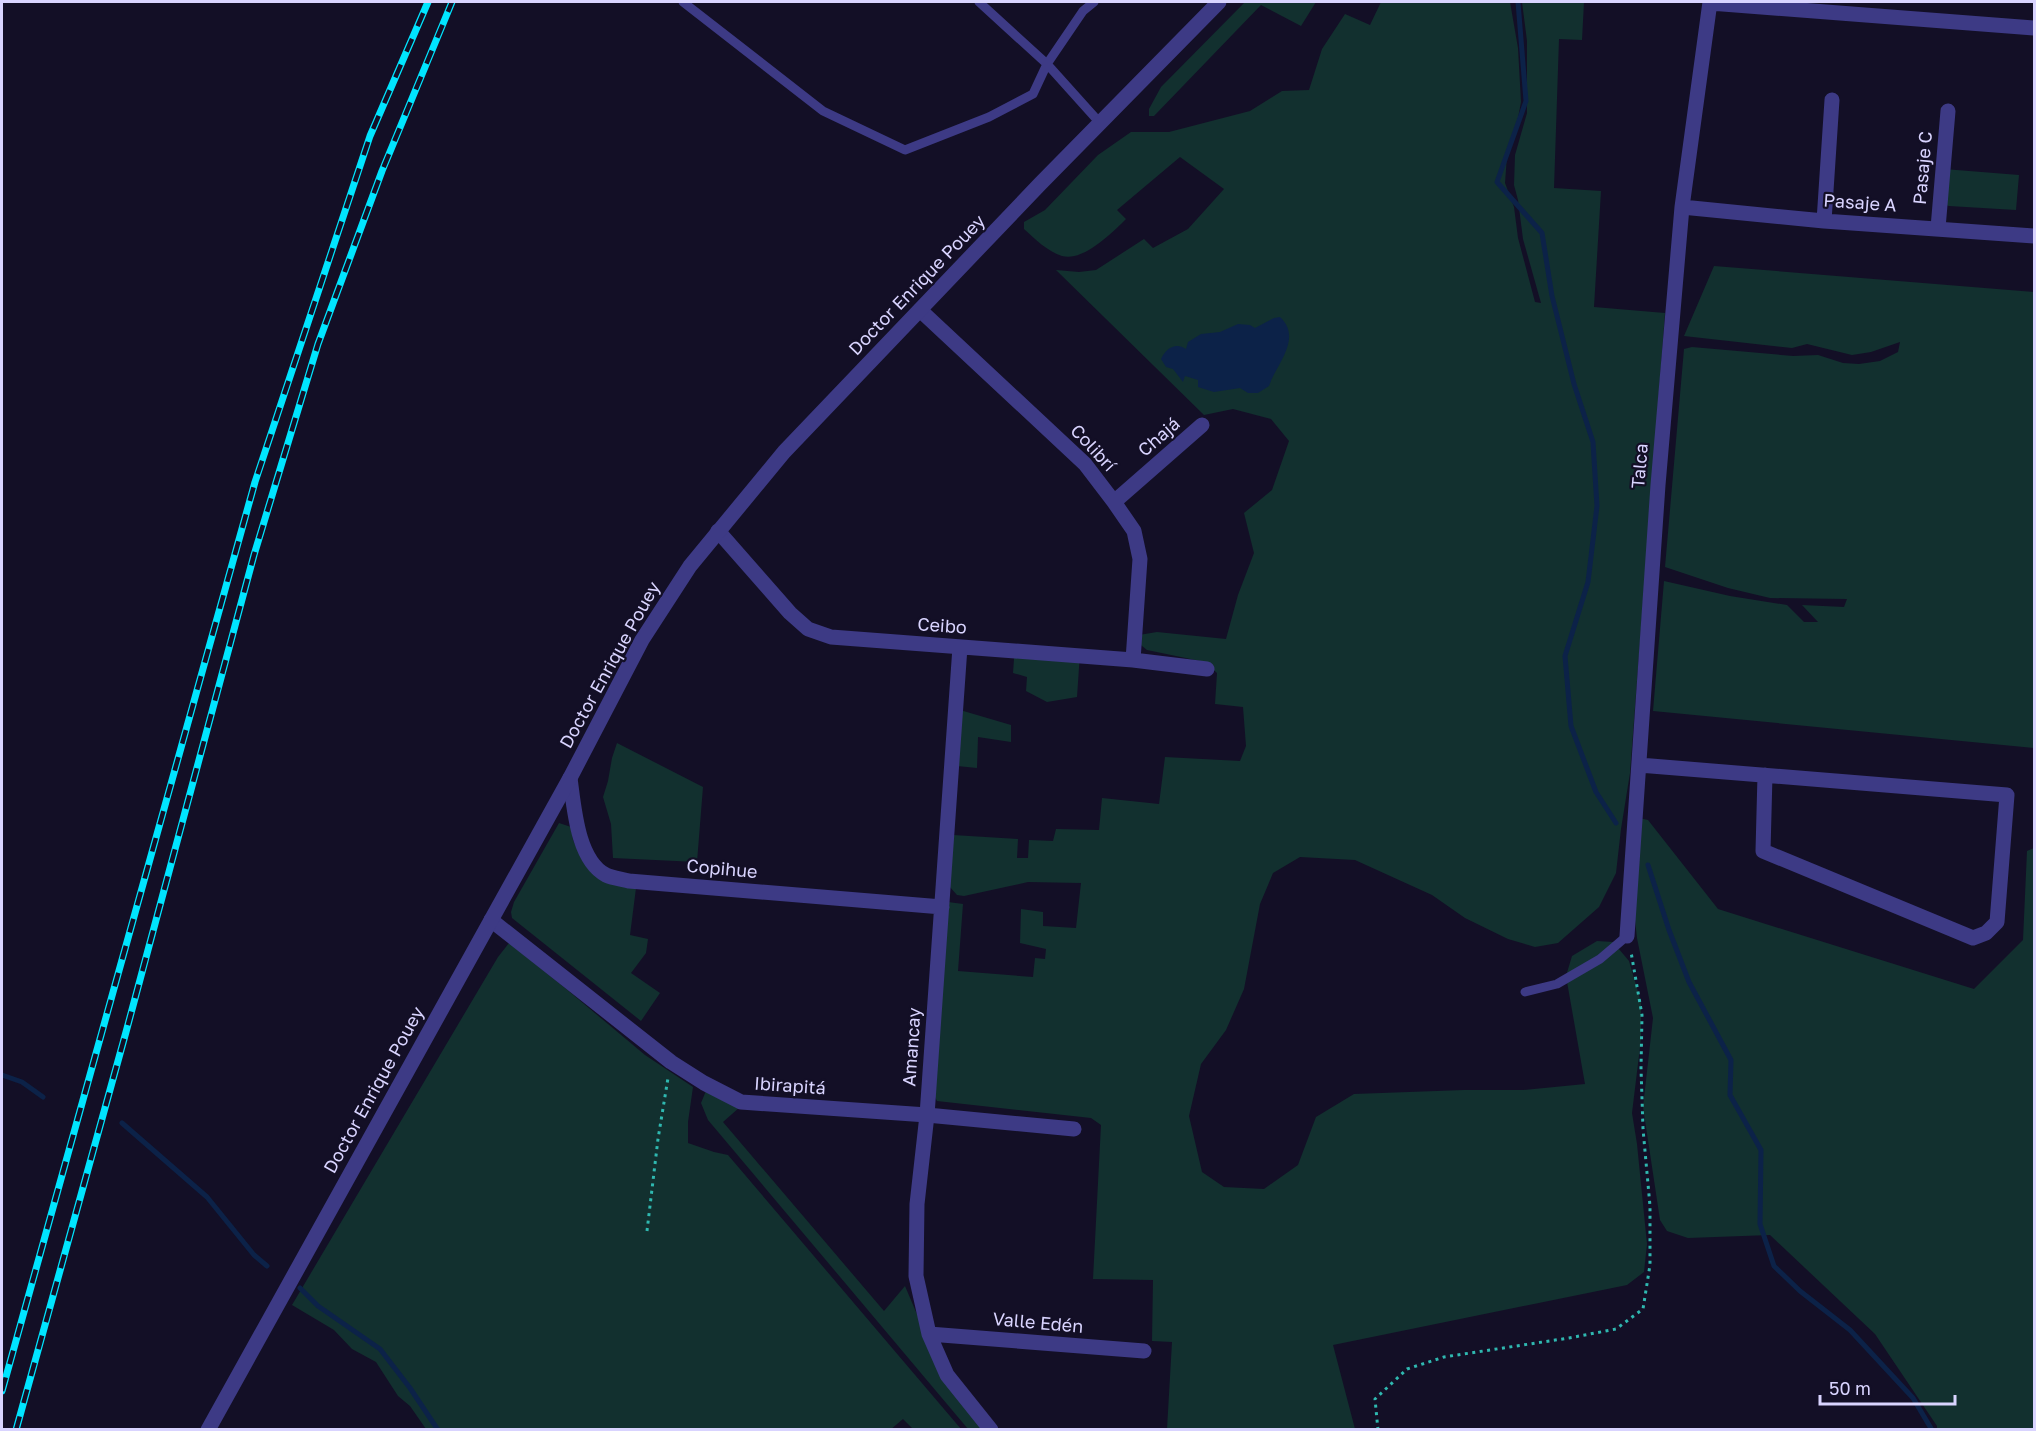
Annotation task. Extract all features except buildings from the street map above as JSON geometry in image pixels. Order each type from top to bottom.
[{"type":"street","name":"Doctor Enrique Pouey","points":[[208,1430],[570,778],[642,640],[690,566],[784,452],[1216,2]]},
{"type":"street","points":[[1710,2],[2034,28]]},
{"type":"street","name":"Talca","points":[[1627,936],[1659,473],[1682,207],[1710,2]]},
{"type":"street","points":[[1824,221],[1832,100]]},
{"type":"street","name":"Pasaje C","points":[[1938,228],[1948,111]]},
{"type":"street","name":"Pasaje A","points":[[1682,207],[1824,221],[2034,236]]},
{"type":"street","name":"Colibrí","points":[[920,310],[1085,464],[1134,531],[1140,559],[1133,660]]},
{"type":"street","name":"Chajá","points":[[1114,502],[1202,425]]},
{"type":"street","name":"Ceibo","points":[[718,531],[790,613],[808,629],[831,637],[1133,660],[1207,669]]},
{"type":"street","name":"Amancay","points":[[960,647],[927,1116],[916,1204],[916,1275],[929,1334],[947,1375],[991,1430]]},
{"type":"street","points":[[1639,765],[1765,775],[2007,795],[1996,922],[1986,933],[1973,938],[1763,851],[1765,775]]},
{"type":"street","name":"Copihue","points":[[570,778],[578,830],[589,858],[606,875],[629,881],[942,907]]},
{"type":"street","name":"Ibirapitá","points":[[491,920],[671,1062],[704,1083],[741,1102],[1074,1129]]},
{"type":"street","name":"Valle Edén","points":[[929,1334],[1144,1351]]},
{"type":"lane","points":[[683,2],[823,111],[905,150],[989,117],[1033,94],[1047,64],[1083,11],[1094,2]]},
{"type":"lane","points":[[979,2],[1047,64],[1100,123]]},
{"type":"lane","points":[[1525,992],[1557,984],[1600,959],[1627,936]]},
{"type":"path","points":[[1378,1430],[1375,1399],[1407,1369],[1444,1357],[1616,1329],[1643,1309],[1650,1265],[1650,1206],[1642,1099],[1642,1015],[1627,936]]},
{"type":"path","points":[[647,1232],[657,1139],[671,1062]]},
{"type":"green space","points":[[1245,2],[1316,2],[1301,26],[1261,5],[1154,116],[1149,116],[1149,109],[1161,87]]},
{"type":"green space","points":[[1381,2],[1510,2],[1518,48],[1521,102],[1515,134],[1507,156],[1505,183],[1514,207],[1518,238],[1535,302],[1541,303],[1523,239],[1514,185],[1515,155],[1527,113],[1527,41],[1522,2],[1584,2],[1582,40],[1559,39],[1554,188],[1601,191],[1594,307],[1665,313],[1630,773],[1616,873],[1599,907],[1558,943],[1535,947],[1508,939],[1465,918],[1432,895],[1355,860],[1300,857],[1273,873],[1260,904],[1244,989],[1226,1030],[1201,1064],[1189,1116],[1202,1172],[1224,1187],[1264,1189],[1298,1165],[1316,1117],[1354,1094],[1523,1090],[1585,1084],[1566,976],[1572,956],[1597,941],[1613,942],[1629,961],[1641,1002],[1641,1039],[1632,1113],[1647,1244],[1644,1272],[1627,1285],[1333,1345],[1355,1429],[1167,1429],[1172,1342],[1152,1341],[1153,1280],[1093,1279],[1101,1125],[1091,1118],[937,1101],[933,1093],[948,902],[963,904],[958,971],[1033,977],[1035,958],[1045,959],[1046,949],[1020,943],[1021,909],[1043,912],[1043,926],[1076,928],[1081,883],[1028,882],[964,896],[957,895],[949,886],[953,835],[1018,839],[1017,858],[1028,858],[1029,840],[1053,841],[1056,829],[1099,830],[1102,798],[1159,804],[1165,757],[1240,761],[1246,746],[1243,707],[1215,704],[1217,673],[1205,662],[1147,650],[1136,641],[1139,635],[1157,632],[1226,639],[1238,595],[1254,553],[1244,513],[1272,490],[1289,441],[1271,419],[1233,409],[1204,415],[1056,270],[1079,272],[1096,270],[1144,239],[1153,248],[1188,229],[1224,189],[1180,157],[1117,210],[1126,219],[1113,232],[1088,251],[1070,257],[1057,254],[1042,244],[1024,229],[1024,222],[1045,210],[1098,155],[1131,132],[1169,132],[1250,111],[1282,91],[1309,90],[1322,49],[1345,14],[1370,25]]},
{"type":"green space","points":[[1944,169],[2019,175],[2016,210],[1942,204]]},
{"type":"green space","points":[[1714,266],[2034,292],[2034,748],[1653,711],[1664,581],[1730,596],[1787,605],[1804,622],[1818,622],[1802,605],[1844,607],[1847,599],[1770,598],[1728,588],[1665,567],[1684,349],[1692,347],[1793,356],[1818,355],[1843,363],[1859,364],[1880,361],[1898,352],[1900,342],[1871,352],[1852,355],[1807,344],[1792,348],[1684,336]]},
{"type":"green space","points":[[1015,645],[1080,653],[1077,697],[1047,702],[1026,691],[1027,677],[1013,673]]},
{"type":"green space","points":[[960,710],[1011,725],[1011,742],[978,737],[977,768],[957,766]]},
{"type":"green space","points":[[617,743],[703,787],[697,862],[613,858],[611,824],[603,797]]},
{"type":"green space","points":[[1639,818],[1648,820],[1718,909],[1974,989],[2023,940],[2027,851],[2034,848],[2034,1429],[1937,1429],[1875,1334],[1770,1235],[1688,1238],[1667,1231],[1660,1220],[1643,1107],[1653,1018],[1637,938],[1632,893]]},
{"type":"green space","points":[[559,823],[571,827],[573,840],[583,862],[636,888],[630,935],[648,939],[646,953],[631,973],[660,993],[641,1021],[512,918],[514,902]]},
{"type":"green space","points":[[509,943],[645,1055],[693,1087],[688,1122],[688,1143],[728,1155],[961,1429],[913,1429],[903,1419],[890,1430],[426,1429],[410,1406],[398,1396],[376,1362],[352,1349],[334,1330],[292,1305],[498,957]]},
{"type":"green space","points":[[708,1086],[749,1099],[723,1122],[884,1311],[905,1286],[947,1385],[984,1429],[968,1429],[708,1120],[701,1103]]},
{"type":"water","points":[[1280,317],[1289,334],[1286,352],[1269,386],[1258,393],[1248,393],[1240,388],[1214,392],[1198,387],[1198,380],[1185,376],[1183,382],[1173,369],[1166,367],[1161,359],[1172,347],[1179,346],[1186,349],[1188,342],[1201,334],[1220,332],[1238,324],[1255,328]]},
{"type":"waterway","points":[[1518,2],[1526,101],[1497,182],[1542,233],[1552,296],[1574,384],[1593,442],[1597,506],[1588,582],[1565,656],[1571,726],[1596,792],[1616,823]]},
{"type":"waterway","points":[[1648,865],[1689,982],[1731,1060],[1730,1095],[1761,1150],[1760,1224],[1774,1266],[1800,1291],[1850,1330],[1913,1398],[1932,1430]]},
{"type":"waterway","points":[[2,1075],[22,1082],[43,1097]]},
{"type":"waterway","points":[[122,1123],[207,1197],[254,1255],[267,1266]]},
{"type":"waterway","points":[[300,1288],[318,1306],[380,1349],[438,1430]]},
{"type":"railway","points":[[2,1391],[255,482],[370,136],[428,2]]},
{"type":"railway","points":[[16,1430],[254,555],[318,344],[382,171],[452,2]]}]
